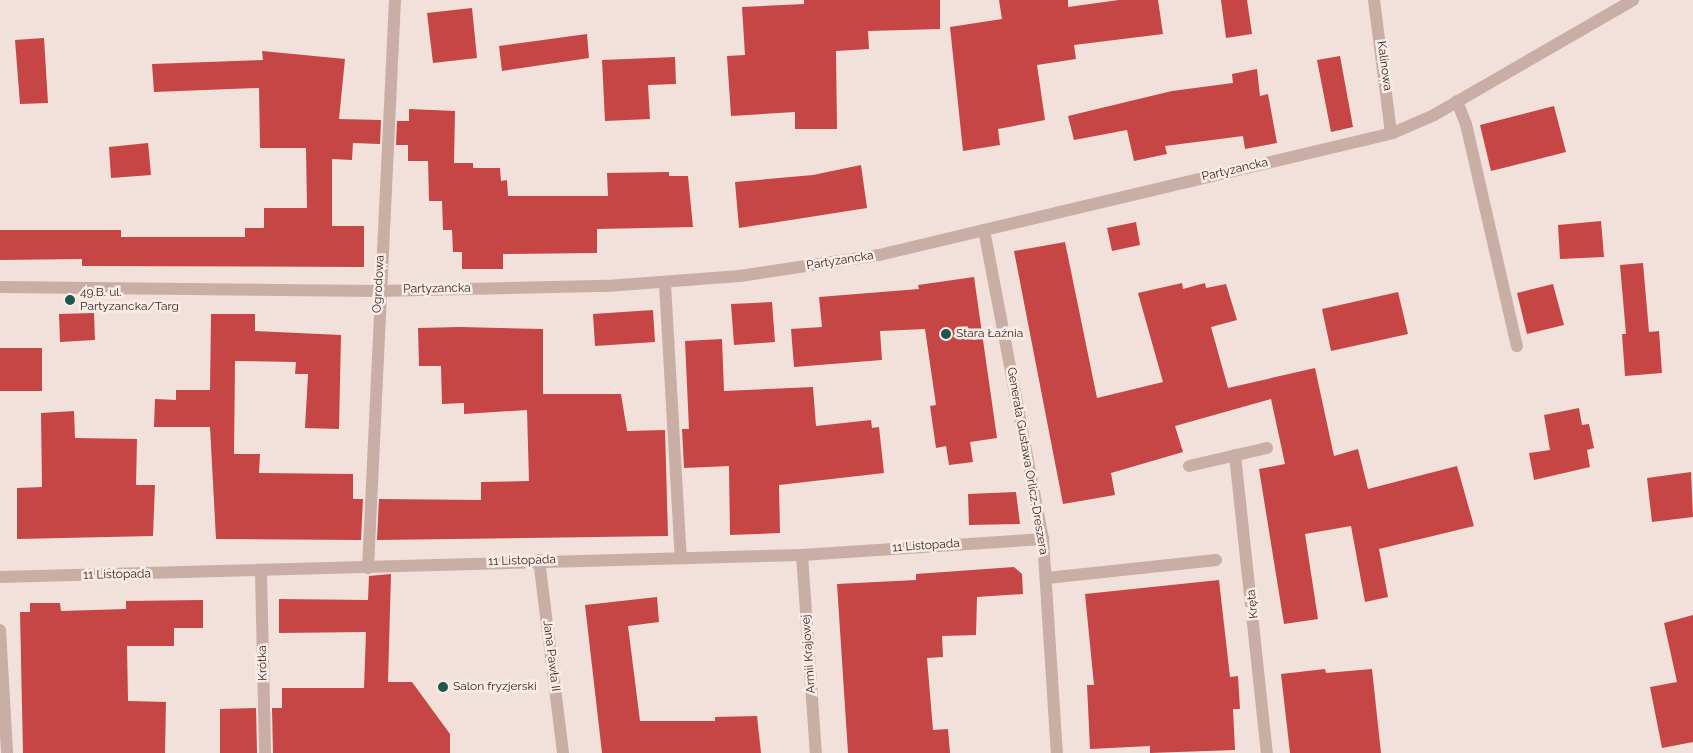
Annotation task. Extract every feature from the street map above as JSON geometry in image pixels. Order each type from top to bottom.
[{"type":"street","name":"Ogrodowa","points":[[368,568],[378,290],[395,0]]},
{"type":"street","name":"Kalinowa","points":[[1374,0],[1391,133]]},
{"type":"street","name":"Partyzancka","points":[[0,287],[378,290],[665,284],[879,255],[1391,133],[1457,102],[1633,0]]},
{"type":"street","points":[[1457,102],[1466,124],[1517,346]]},
{"type":"street","name":"Generała Gustawa Orlicz-Dreszera","points":[[984,230],[1043,539],[1057,753]]},
{"type":"street","points":[[665,284],[681,558]]},
{"type":"street","points":[[1189,466],[1267,448]]},
{"type":"street","name":"Kręta","points":[[1234,455],[1267,753]]},
{"type":"street","name":"11 Listopada","points":[[0,577],[261,573],[539,560],[802,554],[1043,539]]},
{"type":"street","name":"Armii Krajowej","points":[[802,554],[816,753]]},
{"type":"street","name":"Jana Pawła II","points":[[539,560],[563,753]]},
{"type":"street","points":[[1047,578],[1216,560]]},
{"type":"street","name":"Krótka","points":[[261,573],[265,753]]},
{"type":"street","points":[[0,630],[6,753]]},
{"type":"building","points":[[804,0],[940,0],[940,29],[868,31],[869,49],[836,51],[837,129],[795,129],[795,112],[731,116],[727,56],[745,55],[742,7],[804,4]]},
{"type":"building","points":[[999,0],[1068,0],[1068,7],[1119,0],[1158,0],[1163,34],[1074,45],[1076,59],[1037,65],[1045,120],[998,129],[1000,145],[963,151],[950,27],[1002,19]]},
{"type":"building","points":[[1221,0],[1247,0],[1252,34],[1226,38]]},
{"type":"building","points":[[472,8],[477,58],[433,63],[427,13]]},
{"type":"building","points":[[587,34],[589,58],[502,71],[499,46]]},
{"type":"building","points":[[44,38],[48,103],[20,104],[15,40]]},
{"type":"building","points":[[262,51],[345,59],[339,119],[381,120],[380,144],[353,143],[352,160],[332,159],[332,226],[364,226],[364,267],[82,266],[82,259],[0,260],[0,230],[121,230],[121,237],[245,237],[245,228],[264,228],[264,208],[307,208],[306,148],[260,148],[259,88],[154,92],[152,64],[263,60]]},
{"type":"building","points":[[1340,56],[1353,127],[1331,132],[1317,60]]},
{"type":"building","points":[[675,57],[676,84],[648,85],[650,119],[605,121],[602,60]]},
{"type":"building","points":[[1257,69],[1260,96],[1268,94],[1277,143],[1245,149],[1243,136],[1165,146],[1167,154],[1134,161],[1127,130],[1074,140],[1068,116],[1172,91],[1233,83],[1232,74]]},
{"type":"building","points":[[1554,106],[1566,152],[1491,171],[1480,125]]},
{"type":"building","points":[[409,109],[455,111],[454,163],[473,163],[473,168],[500,168],[501,181],[507,180],[508,196],[608,196],[607,173],[669,172],[669,176],[688,176],[693,227],[597,229],[597,253],[503,254],[503,269],[462,269],[462,252],[453,252],[452,230],[443,230],[442,201],[429,201],[428,161],[408,161],[408,145],[396,145],[397,121],[409,121]]},
{"type":"building","points":[[148,143],[151,175],[111,178],[109,147]]},
{"type":"building","points":[[861,165],[867,208],[739,228],[735,182],[813,175]]},
{"type":"building","points":[[1601,221],[1604,257],[1560,259],[1558,225]]},
{"type":"building","points":[[1136,222],[1140,245],[1112,251],[1107,228]]},
{"type":"building","points":[[1065,242],[1097,398],[1163,382],[1138,293],[1182,283],[1183,289],[1205,283],[1206,288],[1226,284],[1237,320],[1211,327],[1228,388],[1315,368],[1334,456],[1358,449],[1368,489],[1457,466],[1474,526],[1379,549],[1388,597],[1365,602],[1351,526],[1305,534],[1318,619],[1284,624],[1259,469],[1285,464],[1271,399],[1175,426],[1183,452],[1111,473],[1115,495],[1063,504],[1014,251]]},
{"type":"building","points":[[1643,263],[1649,332],[1659,331],[1662,373],[1625,376],[1622,334],[1626,334],[1620,265]]},
{"type":"building","points":[[974,277],[997,438],[970,442],[973,462],[949,465],[946,446],[936,448],[930,406],[936,405],[925,329],[880,331],[882,360],[794,367],[791,329],[822,327],[819,297],[919,289],[918,285]]},
{"type":"building","points":[[1553,284],[1564,325],[1527,334],[1517,293]]},
{"type":"building","points":[[1398,292],[1408,334],[1331,351],[1322,309]]},
{"type":"building","points":[[772,302],[775,342],[734,345],[731,304]]},
{"type":"building","points":[[653,310],[655,342],[595,346],[593,314]]},
{"type":"building","points":[[94,313],[95,340],[60,342],[59,314]]},
{"type":"building","points":[[211,314],[255,314],[255,331],[341,335],[339,429],[305,428],[308,374],[295,374],[296,362],[235,361],[234,454],[260,454],[259,473],[353,474],[353,499],[363,499],[361,540],[216,539],[210,427],[154,427],[155,399],[176,400],[176,390],[210,390]]},
{"type":"building","points":[[418,328],[543,329],[543,394],[621,394],[627,431],[665,430],[668,536],[377,540],[379,499],[481,500],[481,482],[529,481],[527,410],[464,414],[464,403],[442,404],[441,366],[419,366]]},
{"type":"building","points":[[722,339],[724,391],[813,387],[816,426],[871,420],[872,428],[879,427],[884,473],[779,485],[780,533],[730,535],[729,466],[684,468],[682,429],[689,429],[685,341]]},
{"type":"building","points":[[0,348],[42,348],[42,391],[0,391]]},
{"type":"building","points":[[1579,408],[1582,425],[1589,424],[1594,448],[1587,450],[1590,467],[1534,480],[1529,453],[1550,450],[1544,415]]},
{"type":"building","points":[[74,411],[75,438],[137,439],[136,485],[155,485],[153,536],[17,539],[17,488],[42,487],[41,413]]},
{"type":"building","points":[[1691,472],[1693,517],[1652,522],[1647,478]]},
{"type":"building","points":[[1016,492],[1020,524],[969,525],[968,494]]},
{"type":"building","points":[[1014,567],[1022,574],[1023,594],[977,597],[976,635],[942,636],[943,657],[927,658],[933,730],[948,729],[950,753],[848,753],[837,584],[916,580],[916,574]]},
{"type":"building","points":[[391,574],[388,682],[412,682],[450,734],[450,753],[273,753],[272,708],[282,708],[282,688],[364,688],[366,632],[279,633],[279,599],[368,600],[369,576]]},
{"type":"building","points":[[1219,580],[1230,677],[1238,676],[1240,709],[1233,709],[1235,750],[1150,753],[1150,746],[1090,749],[1087,685],[1094,685],[1085,594]]},
{"type":"building","points":[[657,597],[659,622],[628,626],[640,721],[715,721],[715,717],[757,716],[761,753],[602,753],[585,605]]},
{"type":"building","points":[[203,600],[203,628],[174,628],[174,646],[127,646],[128,701],[166,702],[165,753],[23,753],[20,612],[30,612],[30,603],[60,603],[61,611],[126,609],[126,601]]},
{"type":"building","points":[[1693,615],[1693,742],[1662,748],[1650,687],[1677,682],[1664,623]]},
{"type":"building","points":[[1325,669],[1326,673],[1372,669],[1381,753],[1290,753],[1281,674]]},
{"type":"building","points":[[256,708],[257,753],[220,753],[220,709]]},
{"type":"place","name":"49.B. ul. Partyzancka/Targ","points":[[70,300]]},
{"type":"place","name":"Stara Łaźnia","points":[[946,334]]},
{"type":"place","name":"Salon fryzjerski","points":[[443,687]]}]
